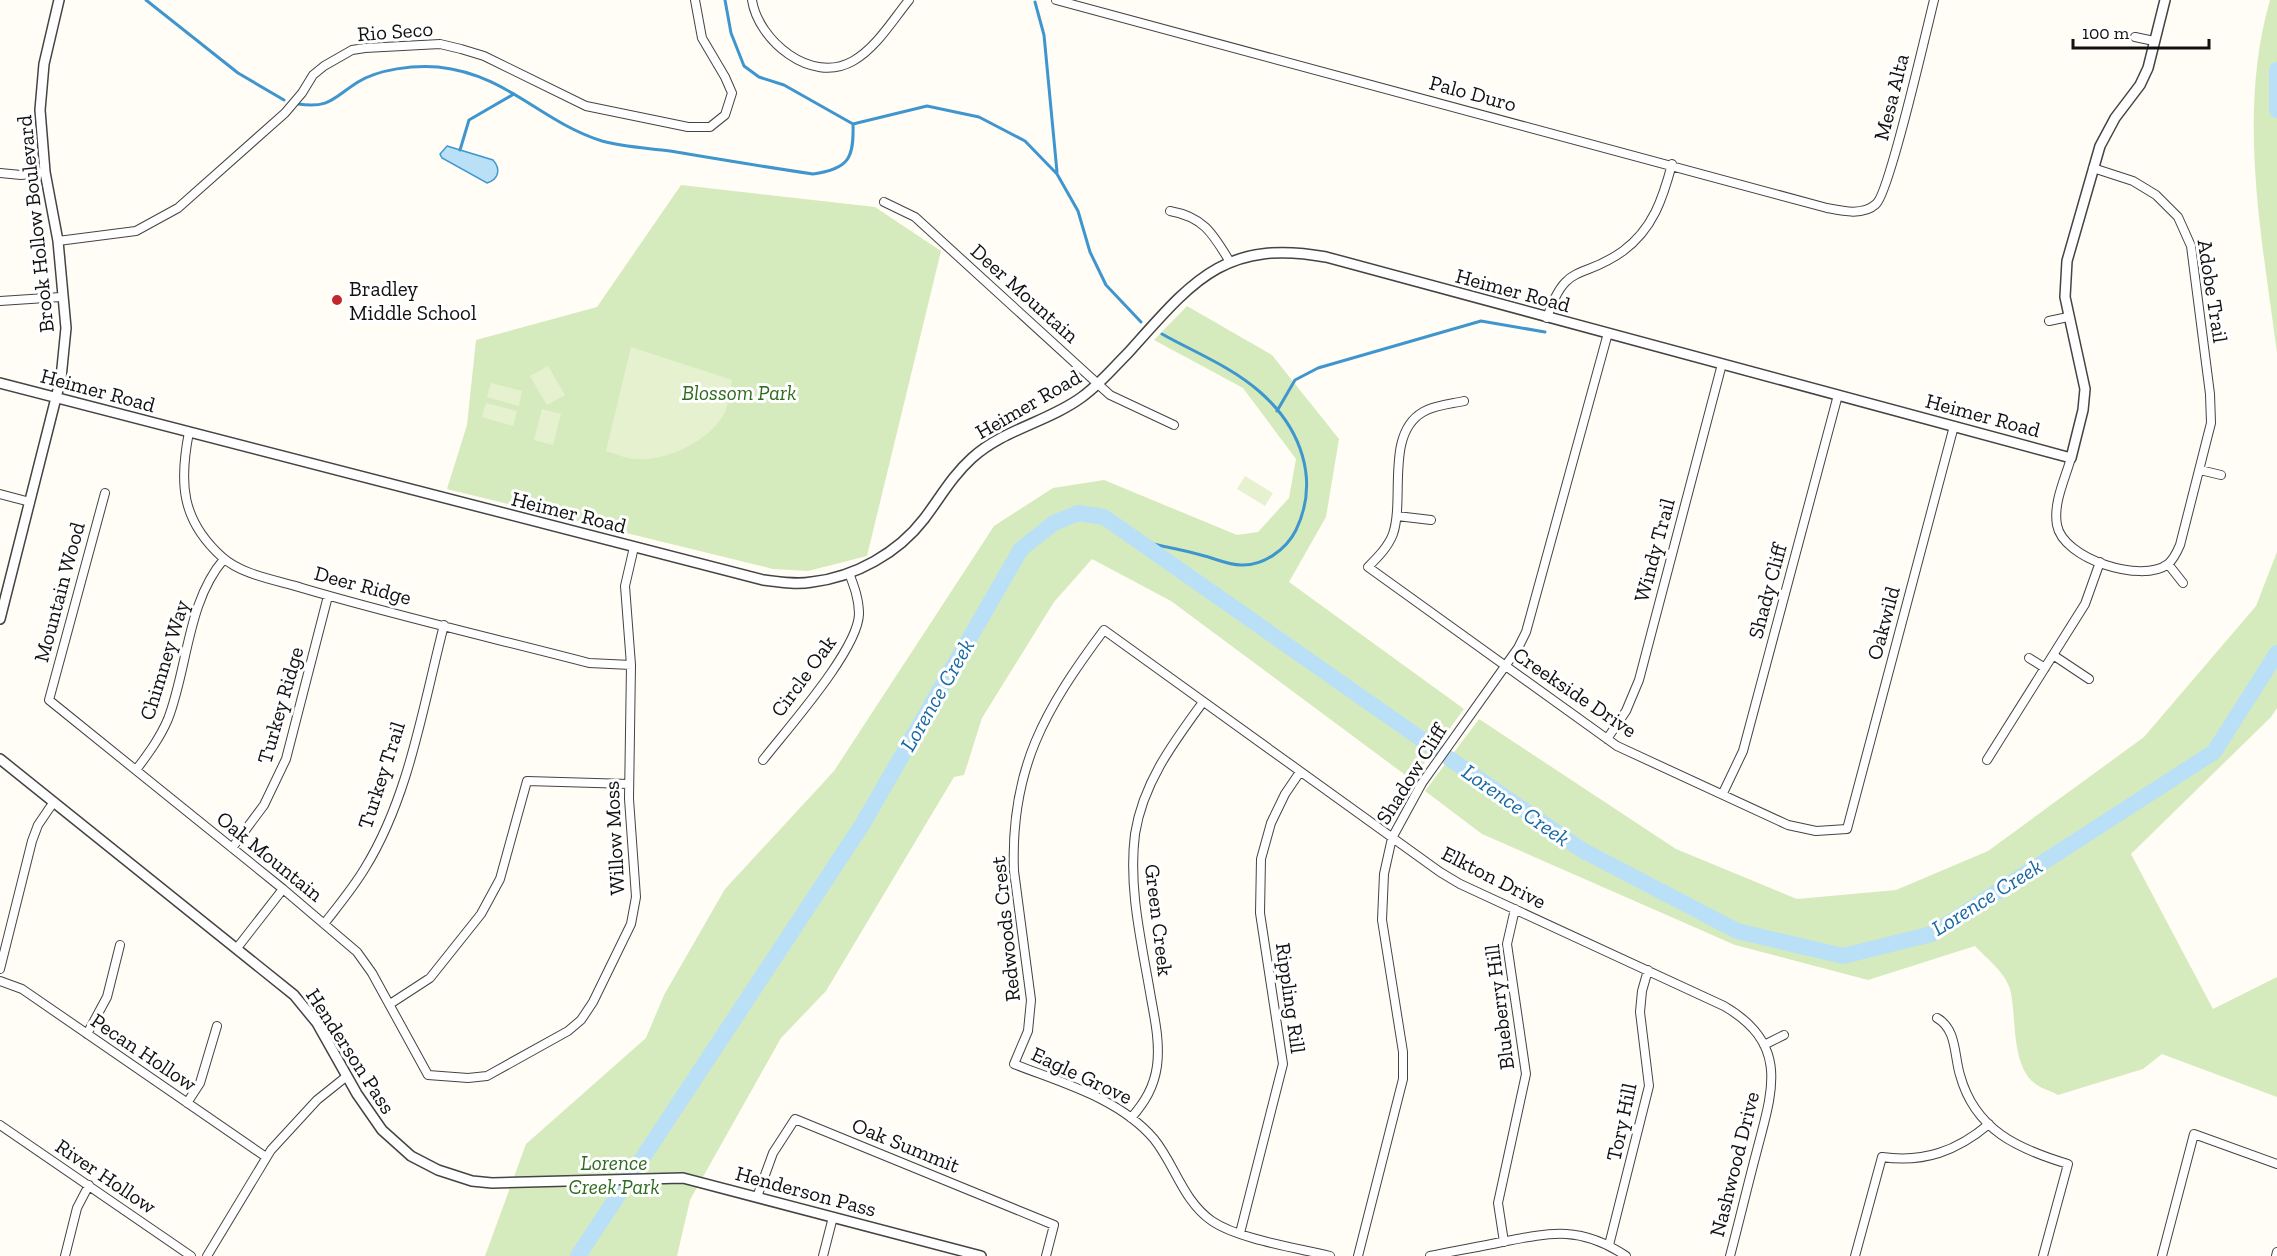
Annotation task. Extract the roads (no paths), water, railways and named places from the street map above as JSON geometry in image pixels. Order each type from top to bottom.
[{"type":"street","name":"Brook Hollow Boulevard","points":[[0,619],[57,397],[65,351],[66,328],[61,297],[58,241],[45,172],[40,121],[44,64],[59,0]]},
{"type":"street","name":"Rio Seco","points":[[58,241],[136,231],[178,208],[285,113],[302,93],[313,75],[334,59],[352,50],[440,44],[484,56],[586,106],[635,118],[695,128],[710,127],[718,122],[727,111],[732,93],[725,76],[702,38],[695,0]]},
{"type":"street","points":[[752,0],[758,19],[765,31],[780,48],[805,64],[829,67],[853,61],[871,48],[909,0]]},
{"type":"street","name":"Palo Duro","points":[[1056,0],[1842,211],[1859,211],[1879,202]]},
{"type":"street","name":"Mesa Alta","points":[[1879,202],[1893,162],[1934,0]]},
{"type":"street","points":[[2165,0],[2148,68],[2140,85],[2109,127],[2094,168],[2067,261],[2064,286],[2068,316],[2085,389],[2083,410],[2058,504],[2058,528],[2072,550],[2100,562],[2131,570],[2147,571],[2168,564],[2183,583]]},
{"type":"street","points":[[2135,37],[2154,41]]},
{"type":"street","points":[[1547,318],[1555,295],[1565,281],[1614,257],[1641,235],[1660,205],[1672,164]]},
{"type":"street","name":"Adobe Trail","points":[[2094,168],[2133,181],[2156,195],[2171,209],[2188,236],[2193,257],[2211,409],[2209,437],[2180,545],[2168,564]]},
{"type":"street","points":[[0,173],[14,175],[45,172]]},
{"type":"street","name":"Deer Mountain","points":[[884,202],[915,217],[1099,385],[1116,398],[1174,425]]},
{"type":"street","points":[[1170,211],[1194,217],[1206,227],[1230,262]]},
{"type":"street","name":"Heimer Road","points":[[0,383],[763,580],[812,582],[849,573],[884,556],[915,530],[954,477],[979,452],[999,438],[1067,408],[1099,385],[1179,296],[1203,275],[1230,262],[1270,253],[1304,253],[2071,458]]},
{"type":"street","points":[[0,300],[61,297]]},
{"type":"street","points":[[2049,321],[2068,316]]},
{"type":"street","name":"Shadow Cliff","points":[[1358,1256],[1403,1079],[1402,1052],[1382,920],[1384,874],[1392,838],[1422,783],[1518,648],[1529,623],[1608,333]]},
{"type":"street","name":"Windy Trail","points":[[1607,739],[1626,711],[1639,680],[1722,364]]},
{"type":"street","name":"Shady Cliff","points":[[1723,794],[1743,751],[1838,395]]},
{"type":"street","points":[[1431,520],[1397,516],[1401,447],[1408,427],[1424,412],[1464,401]]},
{"type":"street","name":"Oakwild","points":[[1847,829],[1954,426]]},
{"type":"street","name":"Deer Ridge","points":[[189,432],[183,473],[188,506],[203,536],[224,559],[248,572],[328,596],[589,663],[631,665]]},
{"type":"street","points":[[2200,470],[2221,475]]},
{"type":"street","name":"Mountain Wood","points":[[49,700],[105,493]]},
{"type":"street","points":[[0,494],[30,502]]},
{"type":"street","name":"Creekside Drive","points":[[1397,516],[1389,542],[1368,567],[1617,746],[1788,825],[1816,831],[1847,829]]},
{"type":"street","name":"Willow Moss","points":[[428,1075],[468,1078],[487,1076],[568,1031],[581,1020],[593,1002],[626,933],[635,906],[629,784],[631,665],[625,586],[634,547]]},
{"type":"street","name":"Chimney Way","points":[[136,770],[154,746],[168,719],[206,585],[224,559]]},
{"type":"street","points":[[1987,760],[2085,604],[2100,562]]},
{"type":"street","name":"Circle Oak","points":[[763,760],[848,648],[859,615],[857,593],[849,573]]},
{"type":"street","name":"Turkey Ridge","points":[[232,848],[264,805],[286,759],[328,596]]},
{"type":"street","name":"Turkey Trail","points":[[324,924],[365,868],[388,821],[408,762],[444,625]]},
{"type":"street","name":"Elkton Drive","points":[[1104,630],[1392,838],[1460,884],[1738,1014],[1751,1026],[1764,1045]]},
{"type":"street","name":"Redwoods Crest","points":[[1014,1064],[1028,1031],[1031,1007],[1014,871],[1013,847],[1018,795],[1028,758],[1046,715],[1068,678],[1104,630]]},
{"type":"street","points":[[2053,655],[2089,679]]},
{"type":"street","points":[[2029,658],[2045,668]]},
{"type":"street","name":"Oak Mountain","points":[[49,700],[283,889],[364,959],[428,1075]]},
{"type":"street","name":"Green Creek","points":[[1131,1118],[1152,1086],[1159,1050],[1135,898],[1133,866],[1136,832],[1144,800],[1157,769],[1203,702]]},
{"type":"street","name":"Henderson Pass","points":[[0,759],[280,982],[306,1008],[382,1130],[400,1147],[424,1163],[472,1181],[683,1178],[981,1256]]},
{"type":"street","name":"Rippling Rill","points":[[1240,1233],[1283,1064],[1260,913],[1261,859],[1270,824],[1285,794],[1300,772]]},
{"type":"street","points":[[390,1004],[430,978],[481,914],[506,860],[526,781],[629,784]]},
{"type":"street","points":[[0,969],[32,841],[38,825],[53,803]]},
{"type":"street","points":[[237,948],[283,889]]},
{"type":"street","name":"Blueberry Hill","points":[[1504,1242],[1498,1203],[1526,1074],[1507,944],[1515,909]]},
{"type":"street","points":[[87,1034],[107,997],[120,945]]},
{"type":"street","name":"Tory Hill","points":[[1609,1245],[1647,1105],[1649,1077],[1640,1012],[1642,991],[1648,970]]},
{"type":"street","name":"Pecan Hollow","points":[[0,981],[22,989],[266,1157]]},
{"type":"street","points":[[1937,1018],[1950,1031],[1959,1074],[1969,1097],[1989,1124],[2021,1148],[2068,1164],[2043,1256]]},
{"type":"street","points":[[187,1103],[200,1083],[217,1026]]},
{"type":"street","points":[[1764,1045],[1784,1035]]},
{"type":"street","name":"Nashwood Drive","points":[[1730,1256],[1772,1091],[1771,1065],[1764,1045]]},
{"type":"street","name":"Eagle Grove","points":[[1014,1064],[1098,1098],[1131,1118],[1162,1150],[1197,1208],[1220,1226],[1330,1256]]},
{"type":"street","points":[[207,1256],[266,1157],[317,1100],[347,1076]]},
{"type":"street","name":"Oak Summit","points":[[757,1197],[773,1153],[795,1119],[1054,1225],[1046,1256]]},
{"type":"street","points":[[1855,1256],[1882,1157],[1917,1159],[1940,1154],[1960,1146],[1989,1124]]},
{"type":"street","name":"River Hollow","points":[[0,1125],[191,1256]]},
{"type":"street","points":[[2162,1256],[2194,1134],[2277,1164]]},
{"type":"street","points":[[65,1256],[77,1208],[89,1185]]},
{"type":"street","points":[[823,1256],[833,1217]]},
{"type":"street","points":[[1430,1256],[1562,1233],[1585,1236],[1609,1245],[1626,1256]]},
{"type":"water","points":[[447,146],[493,160],[498,173],[487,183],[442,158],[440,154]]},
{"type":"waterway","points":[[146,0],[238,73],[284,100]]},
{"type":"waterway","points":[[725,0],[731,33],[744,66],[759,77],[784,85],[853,124],[927,106],[979,117],[1025,141],[1057,174],[1078,211],[1090,252],[1106,285],[1141,322]]},
{"type":"waterway","points":[[1035,2],[1044,35],[1057,172]]},
{"type":"waterway","points":[[298,104],[325,103],[358,82],[386,71],[408,67],[438,67],[462,71],[504,88],[580,133],[602,141],[813,174],[835,169],[847,160],[852,145],[853,124]]},
{"type":"waterway","name":"Lorence Creek","points":[[2277,70],[2277,110]]},
{"type":"waterway","points":[[460,150],[469,120],[514,94]]},
{"type":"waterway","points":[[1277,411],[1295,380],[1318,368],[1481,321],[1545,332]]},
{"type":"waterway","points":[[1139,541],[1231,564],[1257,563],[1280,550],[1292,537],[1303,511],[1306,492],[1306,474],[1296,438],[1274,406],[1237,375],[1162,334]]},
{"type":"waterway","name":"Lorence Creek","points":[[578,1256],[862,825],[1021,549],[1054,523],[1078,513],[1104,517],[1434,748]]},
{"type":"waterway","name":"Lorence Creek","points":[[1450,759],[1582,850],[1737,931],[1843,956],[1932,934],[2214,752],[2277,653]]},
{"type":"place","name":"Bradley Middle School","points":[[337,300]]},
{"type":"park label","name":"Blossom Park","points":[[739,392]]},
{"type":"park label","name":"Lorence Creek Park","points":[[614,1174]]}]
